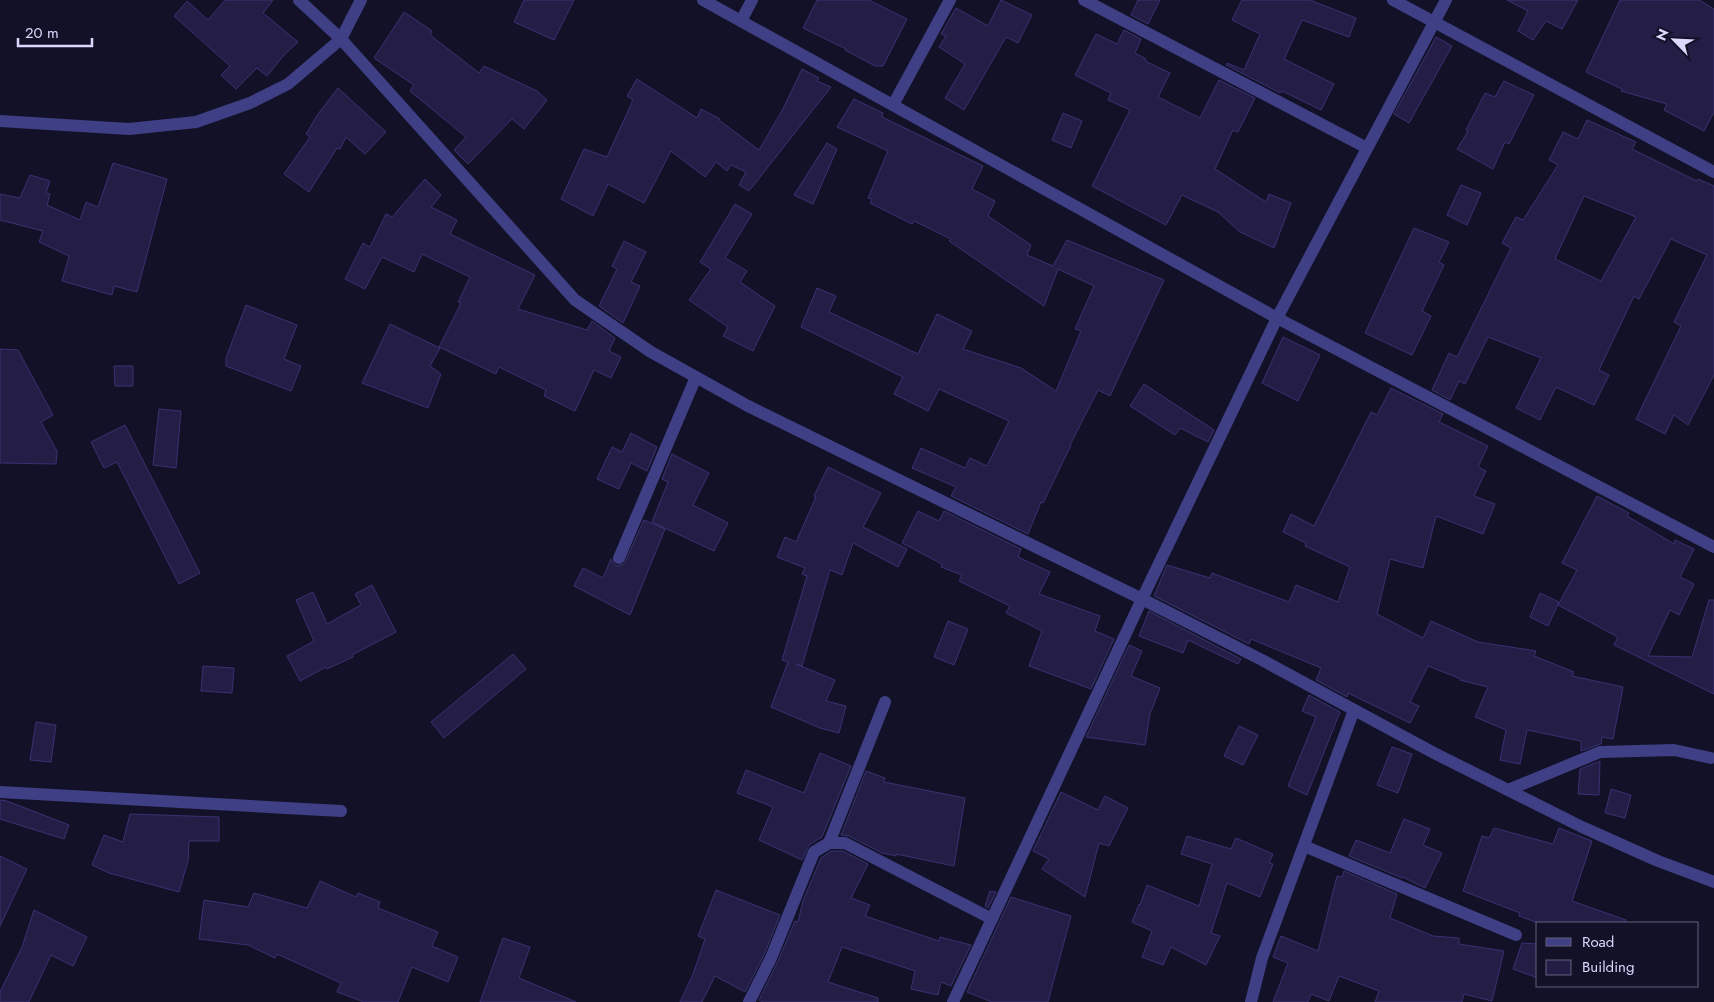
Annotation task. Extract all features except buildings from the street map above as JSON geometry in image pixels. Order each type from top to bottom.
[{"type":"street","points":[[299,0],[341,39],[576,300],[651,352],[748,406],[1262,660],[1508,790],[1658,861],[1714,882]]},
{"type":"street","points":[[0,121],[129,129],[196,122],[250,103],[288,84],[341,39],[362,0]]},
{"type":"street","points":[[703,0],[1277,318],[1714,547]]},
{"type":"street","points":[[741,21],[752,0]]},
{"type":"street","points":[[894,105],[950,0]]},
{"type":"street","points":[[1084,0],[1367,148]]},
{"type":"street","points":[[1393,0],[1714,172]]},
{"type":"street","points":[[953,1002],[1277,318],[1446,0]]},
{"type":"street","points":[[619,558],[696,377]]},
{"type":"street","points":[[829,843],[885,702]]},
{"type":"street","points":[[1250,1002],[1262,958],[1354,710]]},
{"type":"street","points":[[1508,790],[1600,752],[1674,750],[1710,758]]},
{"type":"street","points":[[0,792],[341,811]]},
{"type":"street","points":[[749,1002],[771,958],[814,852],[829,843],[846,843],[992,918]]},
{"type":"street","points":[[1304,846],[1516,935]]}]
